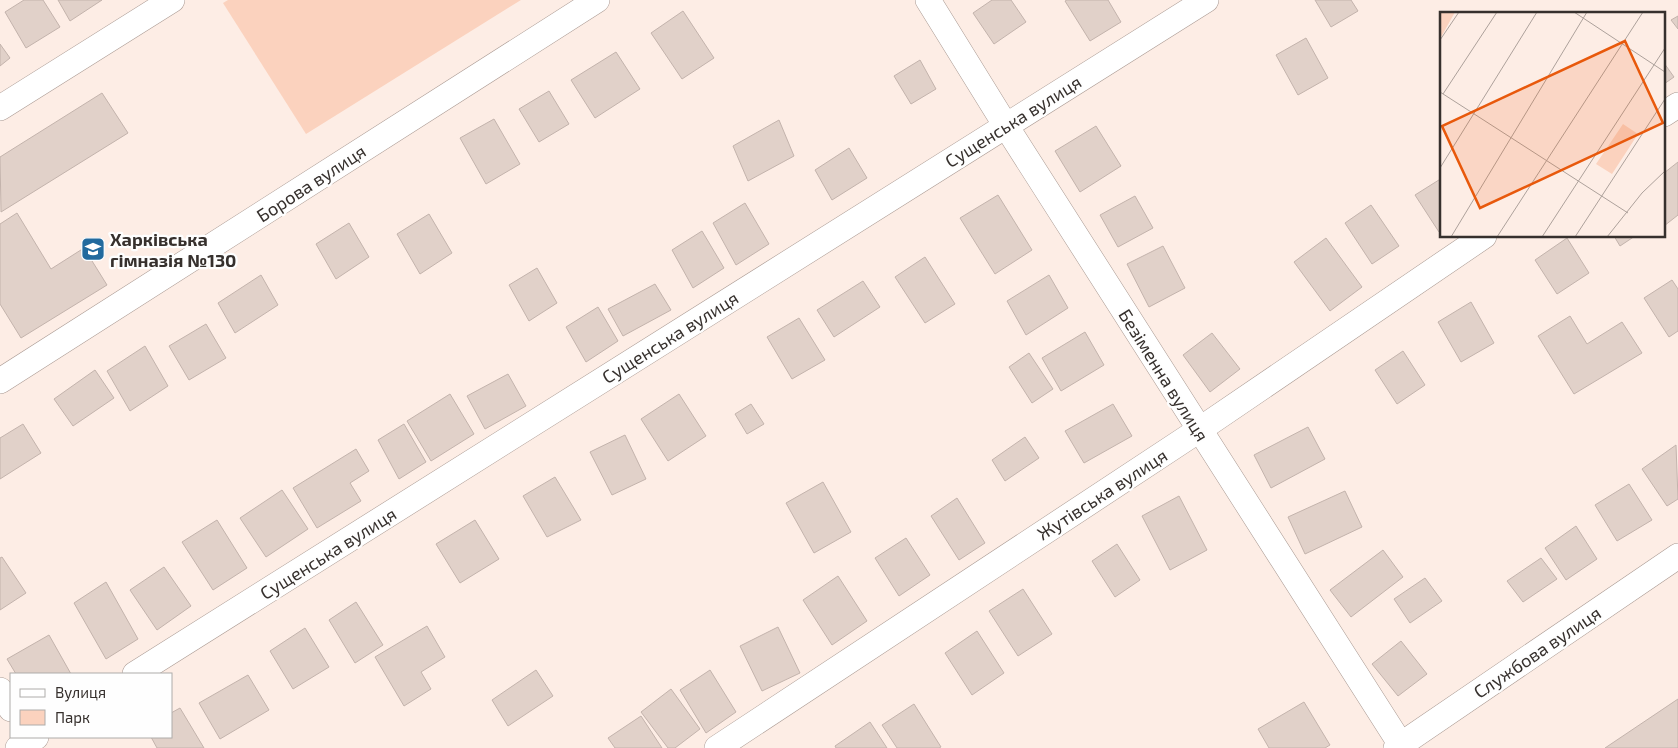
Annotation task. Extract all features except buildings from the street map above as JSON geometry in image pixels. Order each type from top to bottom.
[{"type":"street","points":[[0,108],[172,0]]},
{"type":"street","name":"Борова вулиця","points":[[0,381],[596,0]]},
{"type":"street","name":"Безіменна вулиця","points":[[928,0],[1400,747]]},
{"type":"street","name":"Сущенська вулиця","points":[[137,673],[1206,0]]},
{"type":"street","points":[[1666,113],[1678,104]]},
{"type":"street","name":"Жутівська вулиця","points":[[717,748],[1199,430],[1481,238]]},
{"type":"street","name":"Службова вулиця","points":[[1400,747],[1678,556]]},
{"type":"street","points":[[0,690],[10,706]]},
{"type":"green space","points":[[228,0],[521,0],[306,134],[223,3]]},
{"type":"place","name":"Харківська гімназія №130","points":[[93,249]]}]
